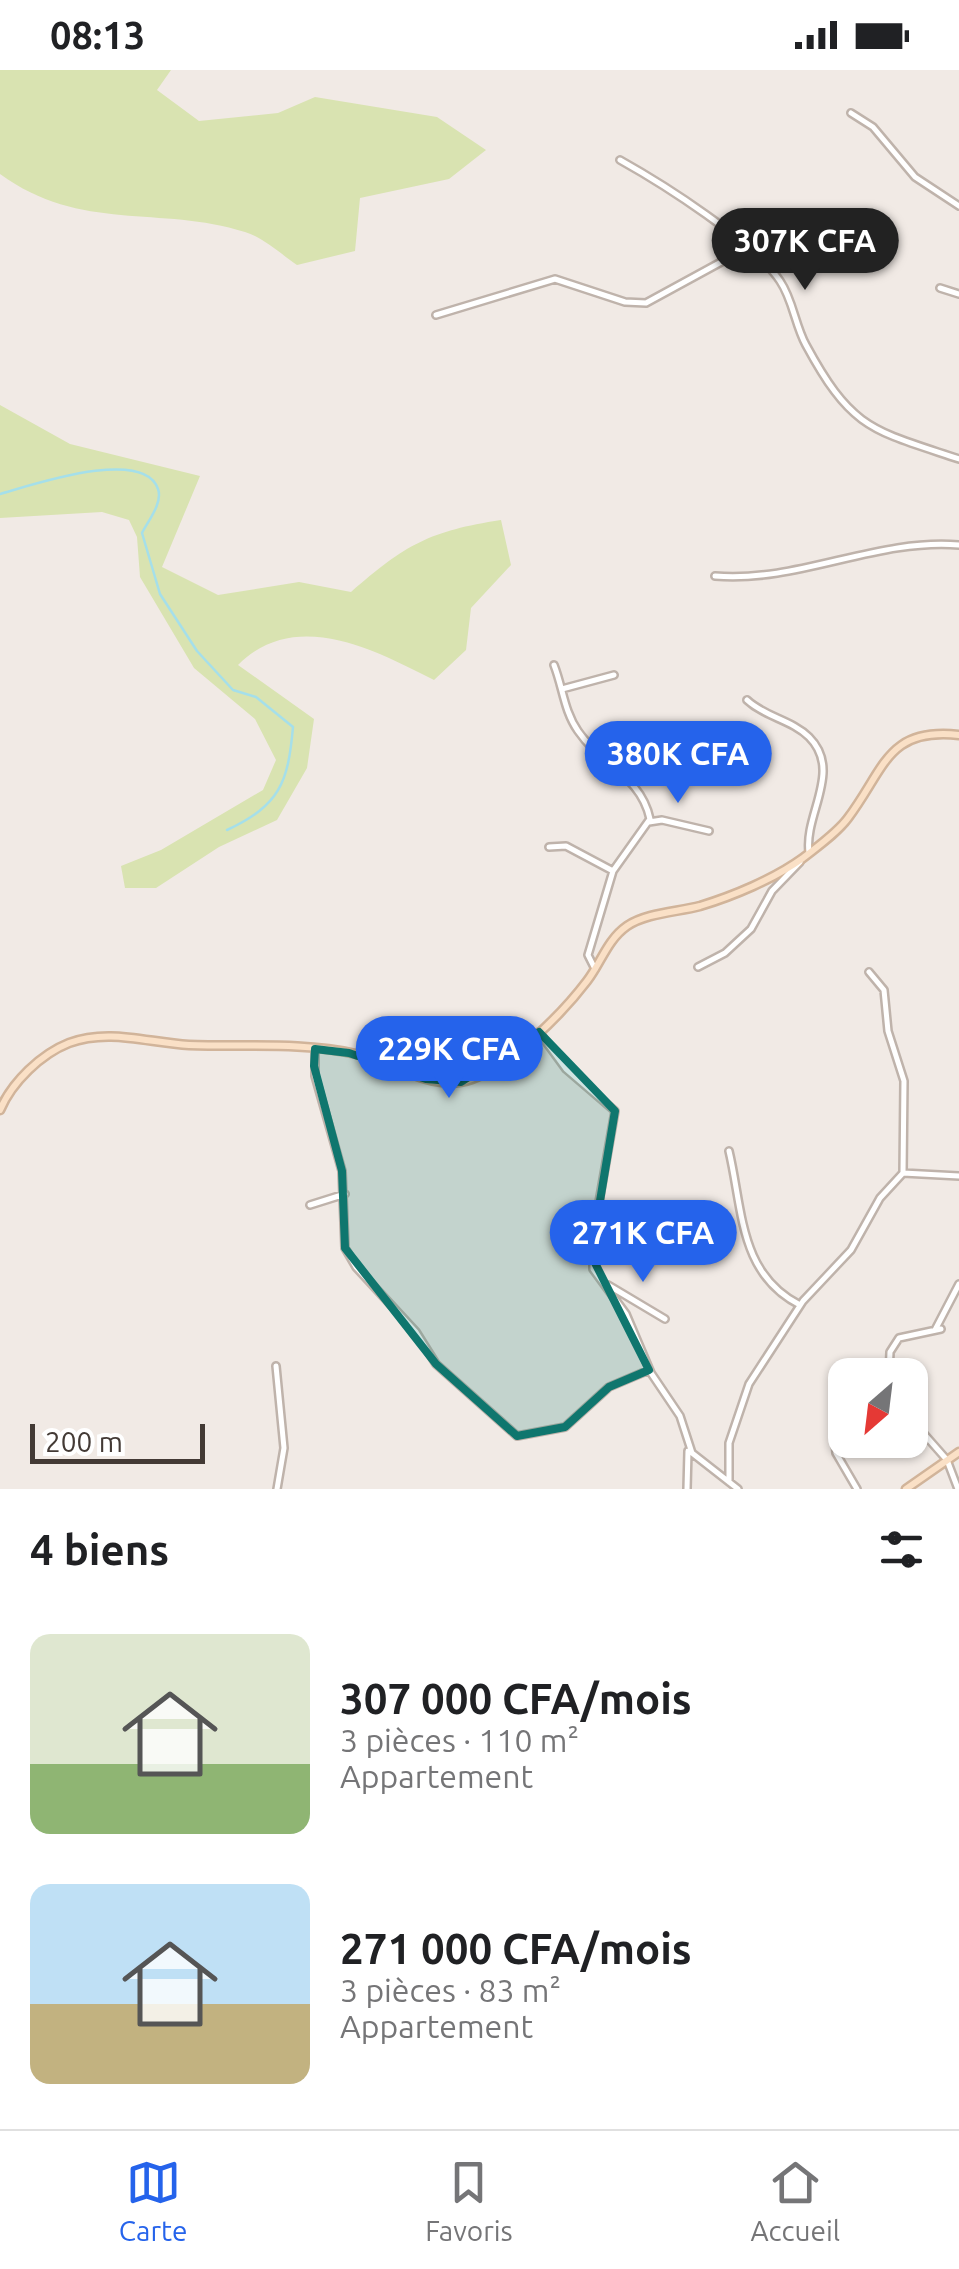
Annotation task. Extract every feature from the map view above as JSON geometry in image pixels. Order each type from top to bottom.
[{"type":"street","points":[[851,113],[873,127],[915,176],[959,206]]},
{"type":"street","points":[[620,160],[668,186],[780,281],[804,343],[854,418],[891,438],[959,460]]},
{"type":"street","points":[[436,315],[555,279],[626,302],[646,303],[723,261],[756,257]]},
{"type":"street","points":[[940,288],[959,294]]},
{"type":"street","points":[[715,576],[782,574],[914,543],[959,545]]},
{"type":"street","points":[[554,666],[567,714],[593,750],[634,782],[644,797],[649,822]]},
{"type":"street","points":[[562,689],[614,674]]},
{"type":"street","points":[[747,700],[760,712],[805,733],[817,749],[824,786],[810,831],[815,847]]},
{"type":"street","points":[[698,968],[725,953],[750,930],[772,891],[847,819],[876,775],[907,740],[929,732],[959,735]]},
{"type":"street","points":[[595,969],[589,960],[589,946],[613,871],[649,822],[662,820],[709,832]]},
{"type":"street","points":[[550,847],[566,846],[613,871]]},
{"type":"street","points":[[0,1110],[12,1088],[39,1061],[78,1040],[123,1036],[178,1044],[315,1049],[364,1056],[426,1079],[461,1082],[494,1068],[539,1032],[595,969],[616,936],[631,924],[703,905],[802,859]]},
{"type":"street","points":[[729,1482],[730,1443],[738,1409],[800,1305],[851,1250],[880,1198],[902,1173],[904,1080],[888,1030],[884,990],[869,972]]},
{"type":"street","points":[[539,1032],[566,1068],[615,1112],[591,1255],[602,1281],[626,1314],[649,1370],[680,1416],[689,1448],[697,1460],[738,1489]]},
{"type":"street","points":[[315,1049],[315,1076],[345,1194],[345,1248],[356,1267],[407,1321],[436,1364],[517,1436],[565,1428],[608,1388],[649,1370]]},
{"type":"street","points":[[729,1151],[752,1258],[772,1288],[800,1305]]},
{"type":"street","points":[[902,1173],[959,1176]]},
{"type":"street","points":[[310,1205],[345,1194]]},
{"type":"street","points":[[602,1281],[665,1320]]},
{"type":"street","points":[[891,1358],[893,1343],[938,1330],[959,1284]]},
{"type":"street","points":[[276,1366],[284,1448],[277,1489]]},
{"type":"street","points":[[928,1438],[947,1460],[958,1489]]},
{"type":"street","points":[[687,1489],[689,1448]]},
{"type":"street","points":[[906,1489],[959,1452]]},
{"type":"street","points":[[839,1458],[857,1489]]},
{"type":"highlighted area","points":[[539,1032],[615,1111],[591,1255],[649,1370],[609,1387],[565,1427],[517,1436],[436,1364],[345,1248],[342,1171],[314,1066],[315,1049],[349,1053],[426,1079],[461,1082]]},
{"type":"green space","points":[[0,70],[171,70],[157,90],[199,121],[278,113],[315,97],[437,117],[486,150],[449,179],[360,198],[355,251],[297,265],[245,232],[213,224],[121,215],[60,204],[0,174]]},
{"type":"green space","points":[[0,405],[70,444],[200,476],[162,567],[218,595],[299,582],[351,592],[420,542],[455,529],[501,520],[511,565],[471,608],[466,650],[434,680],[360,647],[309,637],[284,639],[260,648],[238,665],[314,719],[307,768],[277,820],[219,847],[156,888],[125,888],[121,866],[161,850],[263,790],[276,760],[255,719],[194,668],[140,577],[137,537],[129,520],[102,512],[0,518]]},
{"type":"waterway","points":[[0,494],[85,472],[110,470],[148,477],[158,489],[157,506],[142,533],[160,594],[197,651],[233,690],[256,697],[293,727],[288,763],[278,790],[259,811],[227,830]]}]
